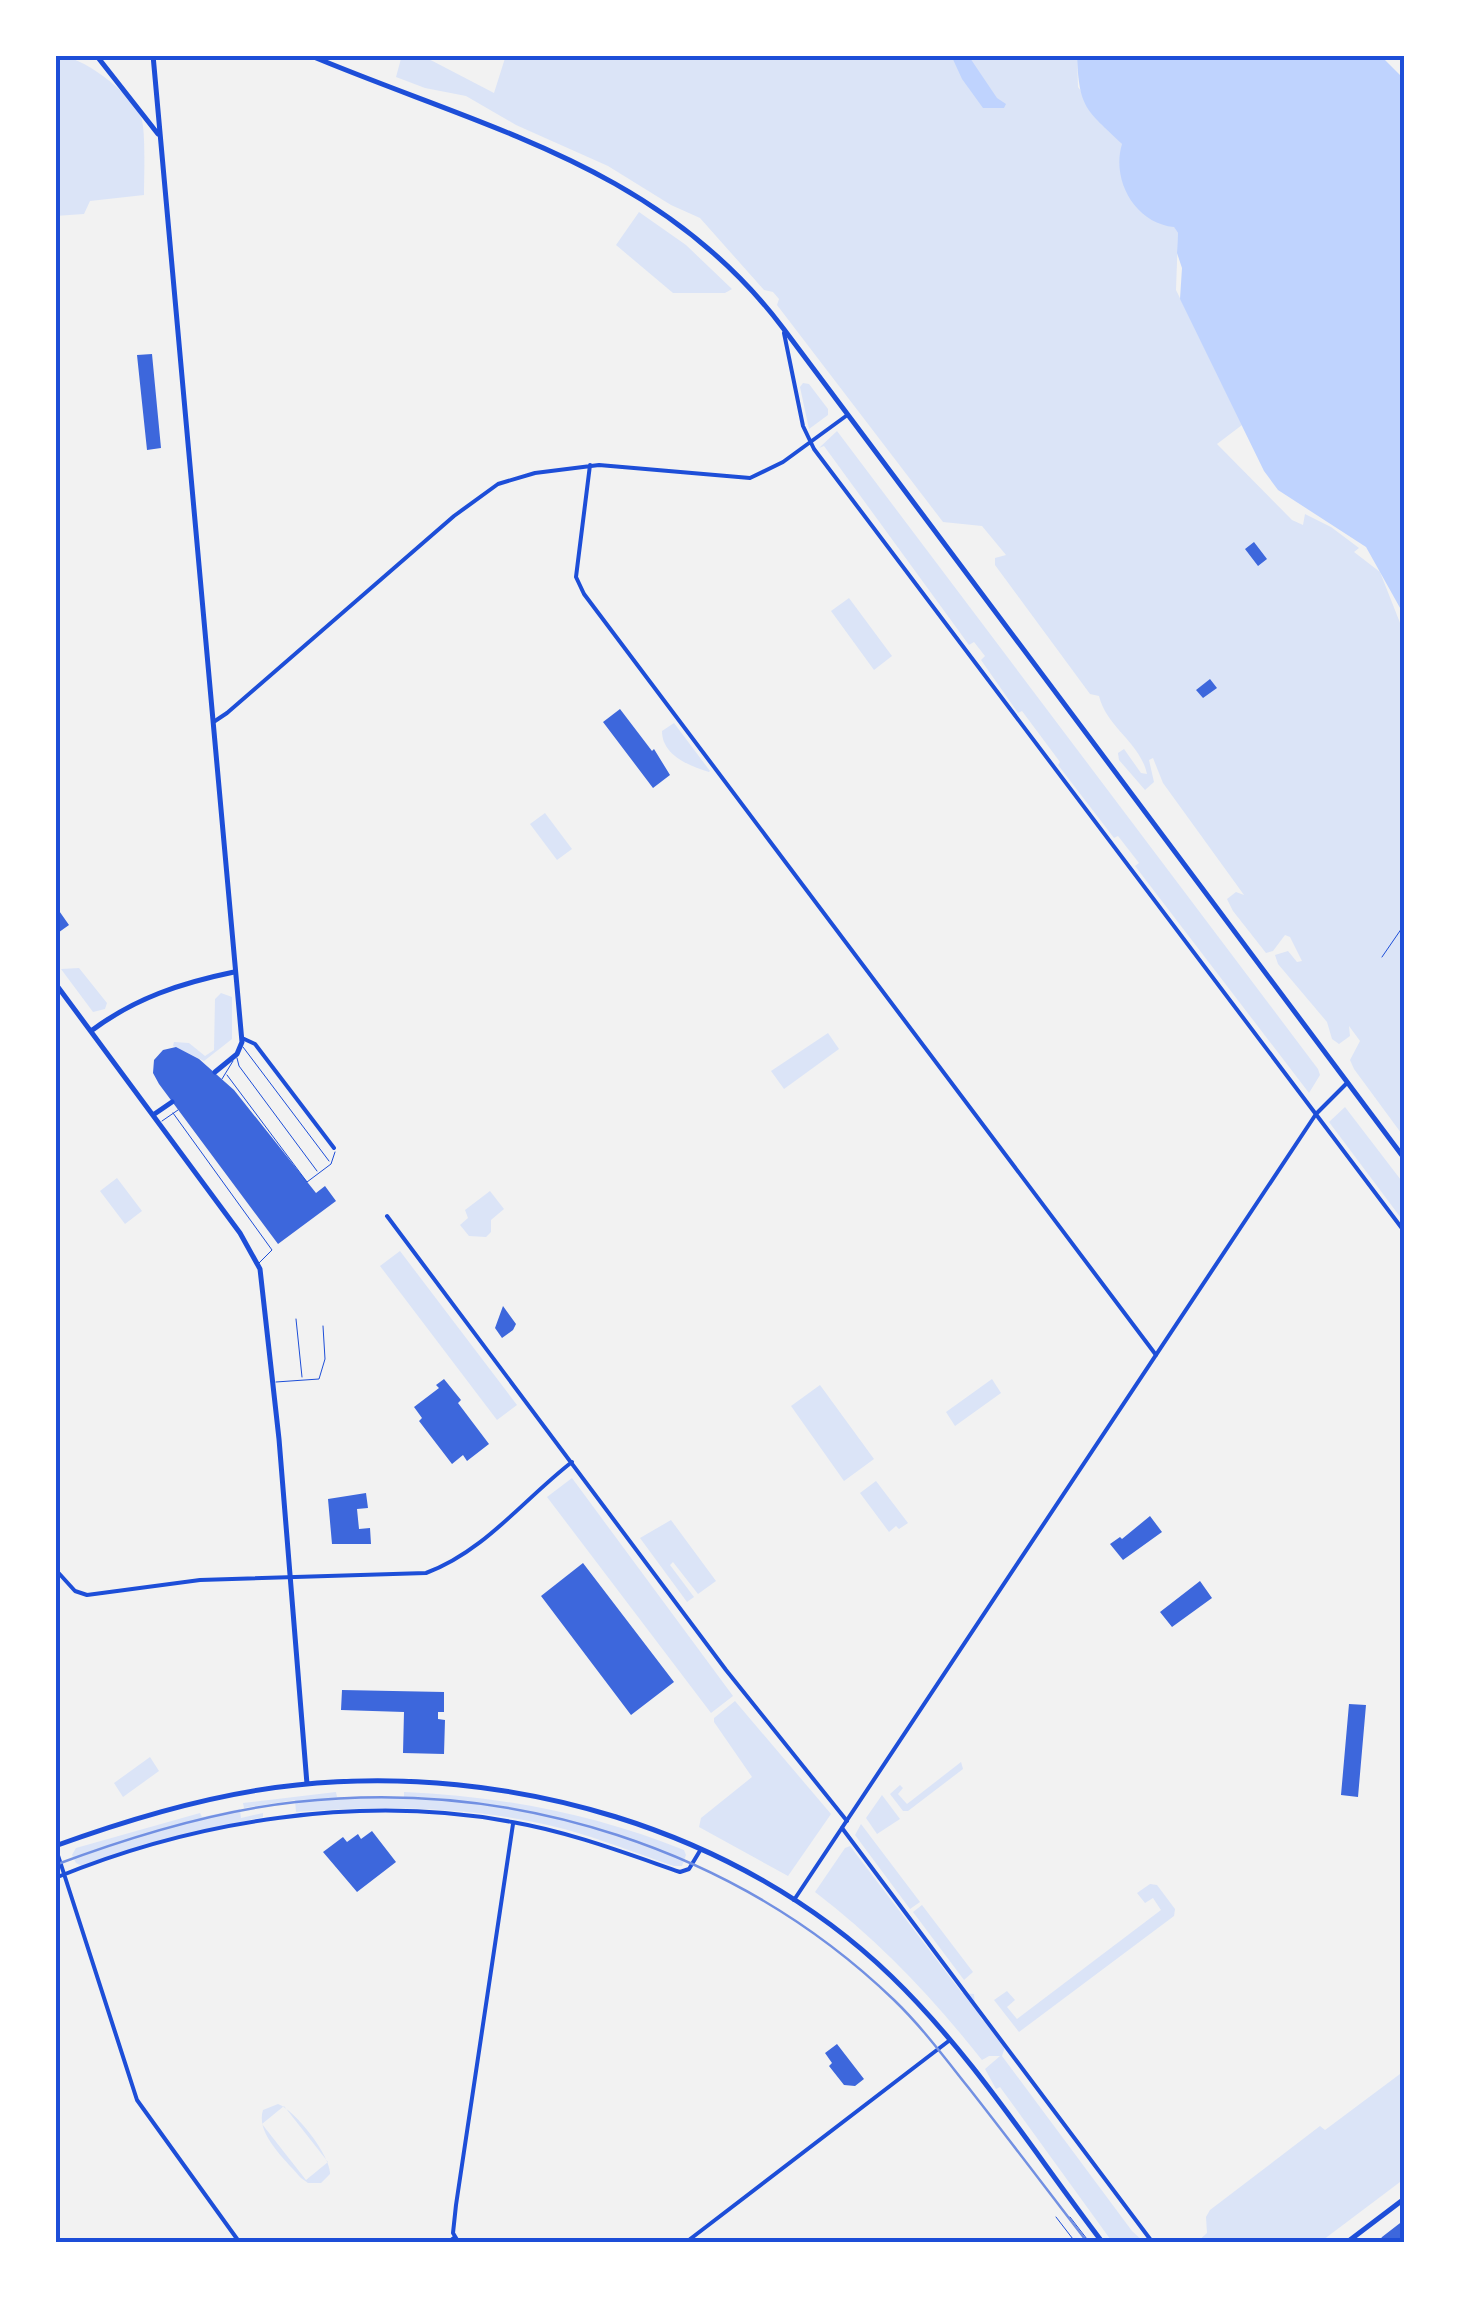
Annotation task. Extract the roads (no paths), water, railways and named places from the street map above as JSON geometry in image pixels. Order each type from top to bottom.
[{"type":"main road","points":[[96,55],[160,136]]},
{"type":"main road","points":[[153,55],[242,1042],[236,1054],[215,1072]]},
{"type":"main road","points":[[310,55],[456,110],[583,165],[697,237],[745,282],[1404,1158]]},
{"type":"main road","points":[[91,1031],[143,998],[236,972]]},
{"type":"main road","points":[[55,983],[259,1264],[273,1382],[307,1784]]},
{"type":"main road","points":[[153,1114],[172,1102]]},
{"type":"main road","points":[[55,1846],[190,1805],[307,1784],[404,1782],[504,1790],[628,1822],[701,1849],[794,1900],[888,1974],[950,2040],[1103,2243]]},
{"type":"main road","points":[[1346,2243],[1404,2199]]},
{"type":"street","points":[[783,328],[803,426],[811,442],[1404,1231]]},
{"type":"street","points":[[212,722],[228,714],[488,489],[518,476],[590,465],[743,479],[774,466],[846,416]]},
{"type":"street","points":[[590,465],[576,577],[584,594],[1156,1355]]},
{"type":"street","points":[[242,1042],[255,1044],[334,1148]]},
{"type":"street","points":[[794,1900],[1316,1114],[1347,1083]]},
{"type":"street","points":[[387,1216],[734,1681],[847,1821]]},
{"type":"street","points":[[55,1568],[75,1591],[88,1595],[200,1580],[426,1573],[494,1530],[572,1462]]},
{"type":"street","points":[[55,1878],[156,1845],[295,1816],[402,1812],[513,1822],[573,1835],[680,1872],[689,1870],[701,1849]]},
{"type":"street","points":[[459,2243],[455,2237],[456,2205],[513,1822]]},
{"type":"street","points":[[842,1828],[1153,2243]]},
{"type":"street","points":[[55,1846],[136,2100],[240,2243]]},
{"type":"street","points":[[685,2243],[950,2040]]},
{"type":"street","points":[[446,2243],[455,2237]]},
{"type":"lane","points":[[242,1042],[331,1164]]},
{"type":"lane","points":[[222,1079],[236,1054]]},
{"type":"lane","points":[[236,1054],[239,1066],[319,1174]]},
{"type":"lane","points":[[227,1075],[307,1182],[331,1164],[334,1148]]},
{"type":"lane","points":[[159,1123],[178,1110]]},
{"type":"lane","points":[[173,1113],[272,1250],[259,1264]]},
{"type":"lane","points":[[296,1318],[302,1380]]},
{"type":"lane","points":[[273,1382],[319,1379],[326,1359],[324,1326]]},
{"type":"water","points":[[951,55],[968,55],[997,98],[1006,104],[1004,108],[983,108]]},
{"type":"water","points":[[1077,55],[1380,55],[1404,79],[1404,615],[1366,547],[1278,490],[1264,471],[1180,299],[1178,233],[1174,227],[1148,217],[1129,198],[1120,172],[1122,144],[1087,107],[1080,87]]},
{"type":"tram line","points":[[55,1865],[204,1818],[296,1802],[378,1797],[459,1801],[539,1814],[617,1835],[693,1864],[764,1902],[832,1947],[894,2000],[941,2053],[1088,2243]]}]
